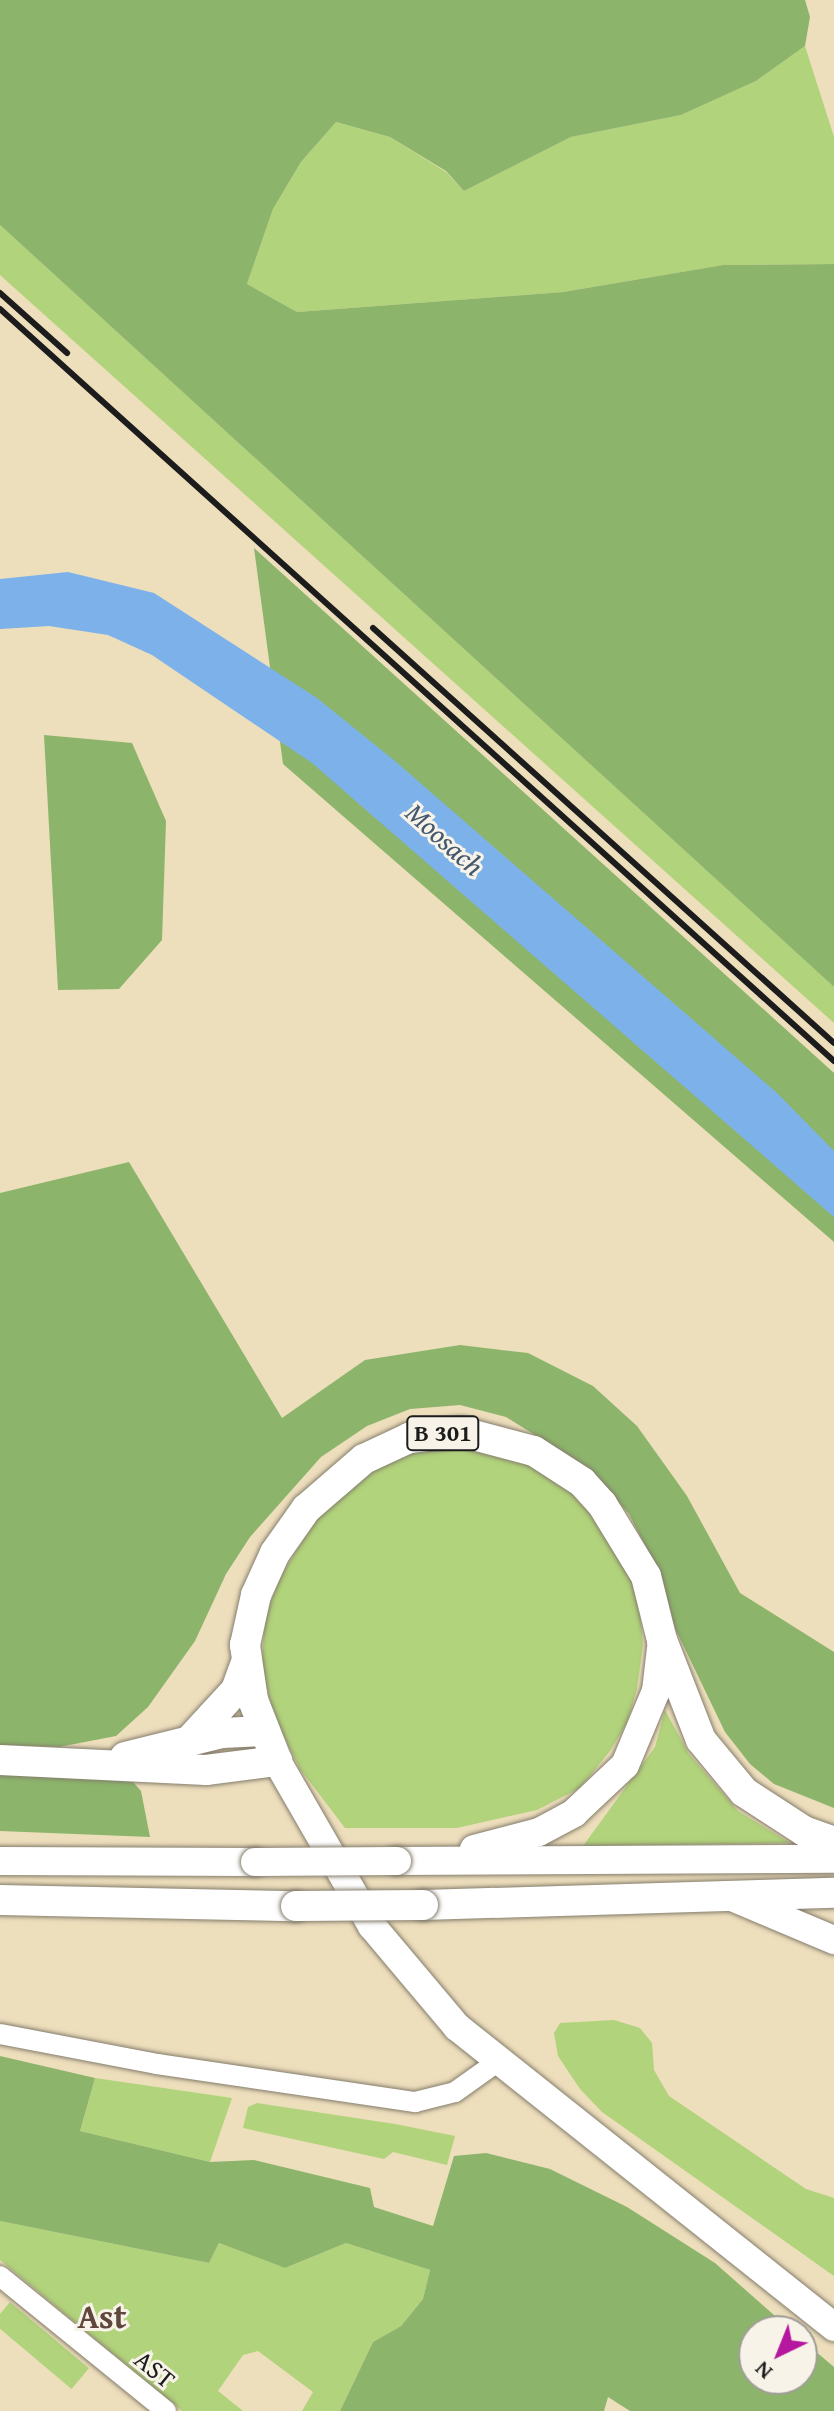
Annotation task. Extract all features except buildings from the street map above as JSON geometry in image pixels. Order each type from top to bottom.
[{"type":"main road","name":"B 301","points":[[190,1740],[236,1690],[245,1665],[256,1595],[299,1518],[364,1459],[386,1447],[438,1433],[489,1435],[515,1444],[582,1482],[634,1550],[662,1640],[701,1740],[722,1768],[772,1813],[834,1842]]},
{"type":"main road","name":"B 301","points":[[443,1860],[539,1832],[600,1792],[625,1765],[644,1729],[656,1691],[662,1640]]},
{"type":"main road","name":"B 301","points":[[245,1665],[264,1731],[277,1761],[391,1954],[457,2027],[497,2062],[753,2258],[834,2327]]},
{"type":"main road","points":[[106,1761],[190,1740],[264,1731]]},
{"type":"main road","points":[[0,1760],[106,1761],[206,1770],[277,1761]]},
{"type":"main road","name":"B 301","points":[[0,1861],[834,1859]]},
{"type":"main road","points":[[0,1900],[296,1906],[423,1905],[834,1893]]},
{"type":"main road","points":[[731,1897],[834,1940]]},
{"type":"street","points":[[0,2034],[157,2064],[415,2102],[455,2092],[497,2062]]},
{"type":"street","name":"AST","points":[[0,2276],[166,2411]]},
{"type":"green space","points":[[0,0],[805,0],[810,17],[805,46],[756,81],[681,115],[571,137],[464,191],[446,171],[390,137],[336,122],[301,162],[273,209],[247,284],[297,312],[563,292],[723,265],[834,264],[834,987],[0,225]]},
{"type":"green space","points":[[805,46],[834,137],[834,264],[723,265],[563,292],[297,312],[247,284],[273,209],[301,162],[336,122],[390,137],[446,172],[464,191],[571,137],[681,115],[756,81]]},
{"type":"green space","points":[[0,225],[834,987],[834,1023],[0,275]]},
{"type":"green space","points":[[254,548],[834,1073],[834,1242],[283,764]]},
{"type":"green space","points":[[44,735],[132,743],[166,821],[162,940],[119,989],[58,990]]},
{"type":"green space","points":[[129,1162],[282,1418],[365,1360],[460,1345],[528,1353],[593,1386],[637,1426],[687,1496],[740,1593],[834,1652],[834,1808],[774,1784],[750,1764],[725,1732],[673,1624],[657,1569],[629,1514],[588,1468],[506,1417],[460,1405],[410,1409],[367,1426],[321,1457],[250,1537],[226,1574],[195,1641],[148,1707],[116,1736],[59,1747],[0,1745],[0,1193]]},
{"type":"green space","points":[[446,1435],[565,1477],[625,1552],[639,1603],[643,1645],[637,1689],[627,1723],[610,1751],[580,1788],[537,1810],[457,1828],[345,1828],[300,1769],[273,1714],[262,1664],[265,1618],[280,1577],[318,1516],[348,1484],[408,1447]]},
{"type":"green space","points":[[665,1710],[689,1754],[738,1811],[790,1843],[583,1846],[655,1747]]},
{"type":"green space","points":[[0,1771],[133,1782],[141,1791],[150,1837],[0,1831]]},
{"type":"green space","points":[[614,2020],[640,2028],[652,2043],[654,2070],[669,2096],[806,2189],[834,2198],[834,2276],[602,2112],[580,2089],[558,2056],[554,2033],[560,2023]]},
{"type":"green space","points":[[0,2056],[95,2078],[80,2131],[210,2162],[254,2160],[370,2188],[374,2207],[433,2226],[454,2156],[486,2153],[550,2169],[627,2207],[715,2263],[774,2315],[738,2315],[738,2395],[818,2395],[818,2354],[834,2367],[834,2411],[630,2411],[608,2397],[604,2411],[340,2411],[373,2342],[401,2326],[423,2299],[430,2270],[346,2243],[285,2268],[219,2243],[209,2263],[0,2221]]},
{"type":"green space","points":[[95,2078],[232,2098],[210,2162],[80,2131]]},
{"type":"green space","points":[[257,2103],[455,2136],[447,2165],[393,2152],[384,2159],[243,2128],[248,2107]]},
{"type":"green space","points":[[0,2221],[209,2263],[219,2243],[285,2268],[346,2243],[430,2270],[423,2299],[401,2326],[373,2342],[340,2411],[302,2411],[313,2392],[258,2351],[243,2355],[218,2391],[243,2411],[182,2411],[0,2260]]},
{"type":"green space","points":[[10,2302],[89,2368],[72,2389],[0,2329],[0,2314]]},
{"type":"water","name":"Moosach","points":[[68,572],[154,593],[317,698],[395,761],[777,1093],[834,1151],[834,1217],[312,763],[152,655],[108,635],[49,626],[0,629],[0,579]]},
{"type":"railway","points":[[0,293],[67,353]]},
{"type":"railway","points":[[0,309],[834,1061]]},
{"type":"railway","points":[[373,628],[834,1043]]},
{"type":"district","name":"Ast","points":[[102,2316]]}]
